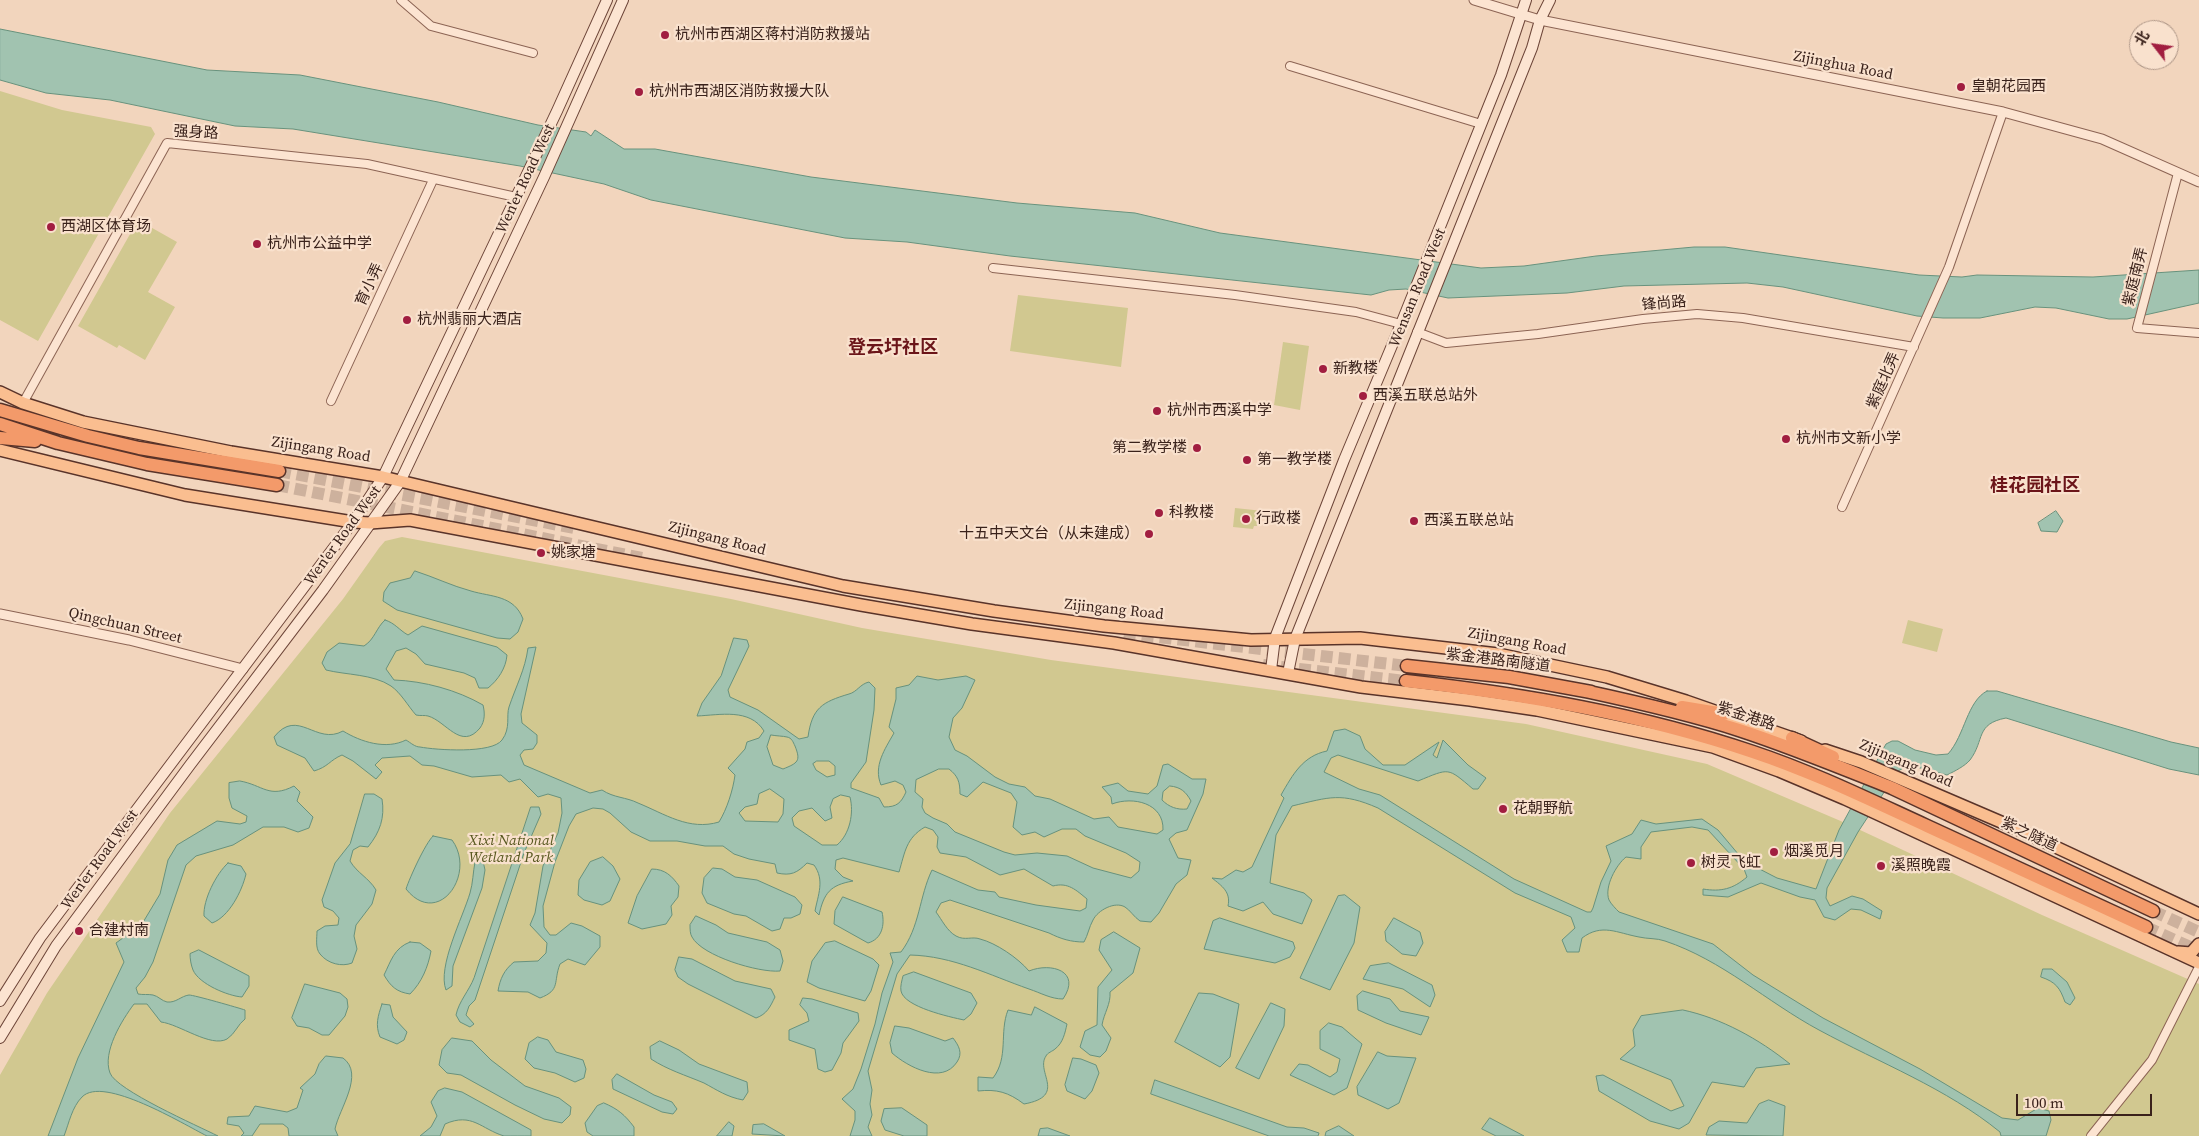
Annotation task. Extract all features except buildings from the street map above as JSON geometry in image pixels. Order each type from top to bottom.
[{"type":"highway","name":"Zijingang Road","points":[[0,410],[88,436],[139,448],[278,471]]},
{"type":"highway","points":[[0,424],[58,443],[147,464],[277,485]]},
{"type":"highway","points":[[0,438],[58,443]]},
{"type":"highway","name":"紫金港路南隧道","points":[[1407,666],[1509,678],[1585,690]]},
{"type":"highway","points":[[1406,681],[1538,698],[1580,706],[1716,740],[1762,755],[1881,811],[2146,926]]},
{"type":"highway","points":[[1585,690],[1724,714]]},
{"type":"highway","name":"紫金港路","points":[[1585,690],[1739,730],[1859,768],[1895,783]]},
{"type":"highway","points":[[1580,706],[1713,748]]},
{"type":"highway","points":[[1792,738],[1859,768]]},
{"type":"highway","points":[[1779,771],[1846,794]]},
{"type":"highway","name":"紫之隧道","points":[[1895,783],[2153,911]]},
{"type":"main road","name":"Wen'er Road West","points":[[0,1001],[40,938],[353,522],[383,477],[557,111],[606,0]]},
{"type":"main road","name":"Wen'er Road West","points":[[0,1038],[66,932],[322,590],[400,482],[544,178],[623,0]]},
{"type":"main road","name":"Wensan Road West","points":[[1271,670],[1275,638],[1344,460],[1402,324],[1481,124],[1500,75],[1519,14],[1526,0]]},
{"type":"main road","name":"Wensan Road West","points":[[1288,673],[1295,639],[1532,48],[1540,20],[1550,0]]},
{"type":"main road","name":"Zijingang Road","points":[[0,392],[24,403],[84,422],[152,437],[383,477],[843,586],[994,611],[1104,626],[1251,640],[1275,638],[1360,638],[1498,654],[1607,677],[1792,738]]},
{"type":"main road","name":"Zijingang Road","points":[[0,450],[184,495],[353,522],[370,523],[410,520],[871,607],[972,624],[1114,643],[1288,673],[1360,688],[1470,700],[1537,710],[1713,748],[1779,771]]},
{"type":"main road","name":"Zijingang Road","points":[[1895,783],[2014,828],[2199,914]]},
{"type":"main road","points":[[1881,811],[2199,963]]},
{"type":"main road","points":[[2014,828],[2199,924]]},
{"type":"main road","points":[[2176,952],[2191,952],[2199,944]]},
{"type":"street","points":[[402,0],[431,26],[533,53]]},
{"type":"street","name":"Zijinghua Road","points":[[1474,0],[1540,20],[2003,112],[2102,139],[2199,182]]},
{"type":"street","points":[[1290,66],[1481,124]]},
{"type":"street","name":"紫庭北弄","points":[[1842,507],[1949,267],[2003,112]]},
{"type":"street","name":"强身路","points":[[24,403],[167,143],[367,164],[516,197]]},
{"type":"street","name":"紫庭南弄","points":[[2178,173],[2152,265],[2137,328],[2199,333]]},
{"type":"street","name":"育小弄","points":[[331,401],[433,180]]},
{"type":"street","points":[[994,268],[1244,296],[1356,312],[1402,324]]},
{"type":"street","name":"锋尚路","points":[[1417,332],[1446,343],[1697,314],[1743,318],[1914,347]]},
{"type":"street","name":"Qingchuan Street","points":[[0,614],[129,640],[243,668]]},
{"type":"street","points":[[2091,1136],[2152,1060],[2199,967]]},
{"type":"green space","name":"西湖区体育场","points":[[0,91],[62,110],[151,127],[155,134],[38,341],[0,320]]},
{"type":"green space","points":[[138,220],[177,242],[148,292],[175,307],[145,360],[119,345],[117,348],[78,326]]},
{"type":"green space","points":[[1018,295],[1128,308],[1121,367],[1010,351]]},
{"type":"green space","points":[[1283,342],[1309,346],[1300,410],[1274,405]]},
{"type":"green space","points":[[1235,508],[1263,511],[1261,526],[1254,526],[1253,529],[1233,527]]},
{"type":"green space","name":"Xixi National Wetland Park","points":[[402,537],[731,599],[862,628],[1051,660],[1526,724],[1707,764],[1843,822],[2042,915],[2199,984],[2199,1136],[0,1136],[0,1075],[47,993],[170,813],[343,599],[379,548],[385,541]]},
{"type":"green space","points":[[1908,620],[1943,629],[1937,652],[1902,643]]},
{"type":"shaded area","points":[[0,29],[207,70],[300,75],[438,102],[538,125],[586,132],[591,136],[595,130],[624,149],[655,149],[811,177],[1017,203],[1135,213],[1220,233],[1481,268],[1524,266],[1596,256],[1694,247],[1725,247],[1919,275],[1962,277],[1977,275],[2093,277],[2199,270],[2199,303],[2127,319],[2109,319],[2056,308],[2035,307],[1980,318],[1943,318],[1917,316],[1783,287],[1747,283],[1624,286],[1567,293],[1448,298],[1406,289],[1389,290],[1371,295],[1010,256],[907,242],[845,238],[651,200],[604,184],[520,166],[293,129],[235,126],[110,100],[46,93],[0,80]]},
{"type":"shaded area","points":[[2056,511],[2063,521],[2057,532],[2041,531],[2038,523]]},
{"type":"shaded area","points":[[415,571],[464,589],[508,601],[519,611],[523,619],[518,632],[510,639],[497,638],[397,610],[383,601],[384,592],[390,583],[410,578]]},
{"type":"shaded area","points":[[385,620],[408,635],[422,626],[497,647],[507,655],[501,673],[488,688],[479,688],[475,678],[464,673],[425,664],[416,654],[406,648],[396,651],[386,669],[394,680],[440,687],[483,705],[483,723],[473,734],[466,737],[460,736],[435,719],[416,715],[398,692],[384,682],[368,677],[326,670],[322,663],[327,652],[339,643],[364,646],[371,640]]},
{"type":"shaded area","points":[[734,638],[747,640],[749,646],[728,690],[730,697],[758,710],[799,739],[808,737],[812,719],[825,703],[852,693],[863,684],[869,682],[875,688],[874,710],[866,762],[851,783],[851,788],[879,798],[884,807],[898,804],[906,792],[903,785],[895,781],[881,785],[878,771],[881,758],[894,733],[889,727],[896,699],[896,688],[909,685],[917,676],[938,680],[966,676],[975,680],[962,708],[953,718],[949,737],[955,750],[967,756],[995,777],[1009,784],[1025,787],[1035,796],[1050,799],[1094,819],[1109,817],[1118,827],[1157,834],[1163,830],[1162,821],[1153,808],[1146,804],[1129,801],[1112,804],[1111,797],[1102,787],[1118,783],[1128,791],[1148,794],[1157,786],[1163,765],[1168,764],[1192,779],[1206,779],[1203,794],[1187,830],[1176,833],[1169,839],[1178,858],[1191,860],[1187,875],[1176,884],[1159,913],[1151,922],[1140,921],[1121,905],[1112,906],[1095,916],[1084,942],[1062,938],[950,900],[941,903],[936,912],[953,934],[965,938],[977,938],[1000,947],[1029,971],[1046,968],[1061,971],[1066,975],[1069,982],[1068,989],[1063,999],[1054,998],[956,963],[926,956],[910,955],[897,974],[868,1071],[872,1090],[870,1104],[872,1115],[868,1127],[872,1136],[850,1136],[855,1120],[855,1111],[842,1099],[853,1089],[861,1069],[875,1024],[882,993],[893,962],[890,953],[901,952],[907,942],[916,922],[932,870],[978,890],[995,892],[999,897],[1036,905],[1080,911],[1086,908],[1087,899],[1067,886],[1053,886],[1024,869],[1000,875],[966,857],[940,853],[937,847],[938,837],[933,830],[925,827],[910,841],[899,872],[843,858],[836,860],[835,869],[843,877],[853,881],[839,885],[829,891],[823,901],[819,915],[815,911],[820,882],[814,865],[807,863],[794,873],[782,874],[777,873],[775,864],[734,854],[723,846],[705,846],[677,841],[650,841],[631,832],[610,813],[603,809],[593,808],[576,814],[569,826],[555,862],[543,906],[544,927],[550,935],[556,935],[571,923],[582,926],[600,936],[600,947],[585,965],[568,959],[560,964],[554,988],[547,995],[540,998],[528,992],[498,991],[503,975],[514,962],[538,961],[546,953],[547,943],[530,925],[535,913],[543,866],[558,833],[562,813],[561,798],[548,794],[538,797],[520,779],[509,782],[501,775],[472,777],[434,766],[422,765],[410,756],[382,758],[375,765],[382,772],[376,779],[342,755],[323,768],[314,771],[305,758],[277,745],[274,737],[283,729],[299,726],[324,734],[343,731],[366,741],[382,744],[398,743],[406,740],[418,747],[463,750],[496,744],[505,736],[509,707],[523,671],[528,648],[536,647],[521,714],[522,723],[537,735],[537,743],[533,749],[524,750],[520,755],[524,765],[590,793],[602,790],[611,795],[634,801],[677,820],[687,823],[708,824],[719,822],[725,811],[735,775],[728,768],[745,749],[747,742],[759,738],[764,731],[751,719],[743,716],[725,714],[697,716],[702,703],[721,676]],"holes":[[[771,735],[789,738],[797,751],[797,761],[783,769],[773,765],[767,747]],[[817,761],[829,761],[835,766],[835,775],[827,777],[816,770],[813,764]],[[939,769],[949,769],[958,780],[960,794],[967,797],[983,782],[1011,793],[1017,802],[1013,827],[1022,835],[1035,832],[1044,837],[1062,829],[1076,829],[1085,836],[1126,853],[1140,862],[1139,871],[1131,878],[1093,868],[1067,856],[1037,853],[1015,855],[1004,852],[955,832],[947,824],[925,813],[922,807],[923,799],[915,792],[916,780]],[[1170,786],[1183,791],[1191,801],[1187,809],[1180,809],[1173,808],[1162,800],[1163,792]],[[770,789],[784,799],[783,814],[778,822],[745,821],[739,813],[745,807],[757,804],[759,794]],[[841,795],[850,797],[850,823],[845,835],[837,845],[822,845],[794,826],[792,818],[799,811],[812,808],[825,821],[832,818],[830,807],[833,799]]]},
{"type":"shaded area","points":[[1987,691],[1997,691],[2171,742],[2199,748],[2199,775],[2169,769],[2006,718],[1989,724],[1982,734],[1975,753],[1970,760],[1947,775],[1909,765],[1898,771],[1858,832],[1827,888],[1826,898],[1830,906],[1852,896],[1863,899],[1882,911],[1880,919],[1861,910],[1851,909],[1835,920],[1824,917],[1815,900],[1800,897],[1761,883],[1728,897],[1703,895],[1703,889],[1726,889],[1747,877],[1744,869],[1708,830],[1692,827],[1651,832],[1641,847],[1641,859],[1626,857],[1618,865],[1608,889],[1608,895],[1610,902],[1619,912],[1713,944],[1753,975],[1823,1018],[1920,1069],[2002,1118],[2018,1120],[2038,1108],[2049,1111],[2051,1120],[2046,1136],[2001,1136],[2000,1132],[1958,1102],[1819,1030],[1725,970],[1686,949],[1659,939],[1642,938],[1603,930],[1589,933],[1582,938],[1579,952],[1567,952],[1562,940],[1575,928],[1571,917],[1515,893],[1378,808],[1365,803],[1345,798],[1326,798],[1292,806],[1276,835],[1270,883],[1304,893],[1312,900],[1302,924],[1273,914],[1263,902],[1243,911],[1228,906],[1227,893],[1212,878],[1222,879],[1236,870],[1243,872],[1252,867],[1284,798],[1281,795],[1290,780],[1311,757],[1327,751],[1334,731],[1345,729],[1360,736],[1365,749],[1383,765],[1405,765],[1439,742],[1433,755],[1437,758],[1443,740],[1468,765],[1486,778],[1478,789],[1473,789],[1453,773],[1443,772],[1418,781],[1338,755],[1331,758],[1324,772],[1359,789],[1380,795],[1514,879],[1587,912],[1591,912],[1593,908],[1601,882],[1611,861],[1606,846],[1632,834],[1641,820],[1656,824],[1702,819],[1718,830],[1744,861],[1777,878],[1816,889],[1839,830],[1886,744],[1898,741],[1915,750],[1936,755],[1948,754],[1958,738],[1970,710],[1980,696]]},
{"type":"shaded area","points":[[240,781],[272,791],[285,790],[294,786],[300,792],[297,801],[313,817],[309,828],[298,832],[284,827],[263,827],[233,845],[196,856],[186,865],[153,962],[145,977],[136,988],[138,994],[157,996],[167,1002],[189,995],[226,1004],[245,1010],[245,1019],[227,1039],[220,1041],[212,1040],[161,1022],[147,1004],[134,1004],[114,1037],[108,1065],[110,1073],[127,1089],[218,1136],[207,1136],[143,1104],[124,1097],[107,1092],[92,1092],[82,1097],[76,1105],[64,1136],[48,1136],[78,1058],[124,962],[116,943],[142,924],[160,894],[168,860],[177,845],[217,821],[240,824],[246,822],[247,816],[232,808],[229,798],[229,783]]},
{"type":"shaded area","points":[[365,794],[374,794],[382,799],[382,819],[376,836],[368,847],[360,846],[353,850],[350,861],[376,890],[372,904],[356,925],[354,936],[357,949],[352,963],[340,965],[327,960],[318,952],[317,931],[325,926],[338,925],[339,918],[333,911],[324,907],[322,900],[335,863],[350,844]]},
{"type":"shaded area","points":[[531,807],[539,807],[541,814],[524,853],[475,1000],[469,1006],[466,1015],[474,1024],[470,1027],[460,1022],[456,1015],[459,1005],[474,978]]},
{"type":"shaded area","points":[[433,836],[452,840],[459,854],[460,868],[457,881],[450,892],[441,900],[430,903],[418,900],[406,889],[422,853]]},
{"type":"shaded area","points":[[603,857],[613,866],[620,879],[610,901],[602,905],[584,900],[578,895],[579,880],[590,862]]},
{"type":"shaded area","points":[[483,861],[485,870],[482,888],[453,966],[452,986],[446,990],[444,980],[445,969],[452,942],[470,893],[475,862]]},
{"type":"shaded area","points":[[228,863],[241,866],[246,874],[234,903],[224,915],[212,923],[204,916],[208,895],[215,880]]},
{"type":"shaded area","points":[[713,868],[722,869],[735,877],[757,880],[795,897],[802,905],[800,914],[791,918],[784,918],[780,929],[772,931],[746,916],[734,914],[707,903],[702,893],[704,878]]},
{"type":"shaded area","points":[[652,869],[664,872],[674,879],[679,886],[678,897],[671,906],[672,915],[666,924],[642,929],[628,923],[637,896]]},
{"type":"shaded area","points":[[1345,895],[1360,907],[1354,943],[1330,990],[1300,978],[1338,896]]},
{"type":"shaded area","points":[[843,897],[882,912],[883,926],[877,938],[868,943],[834,924],[835,911]]},
{"type":"shaded area","points":[[696,916],[728,933],[767,942],[780,950],[783,961],[780,971],[746,966],[707,951],[698,944],[691,934],[690,925]]},
{"type":"shaded area","points":[[1220,918],[1293,942],[1295,948],[1290,957],[1275,963],[1204,949],[1213,921]]},
{"type":"shaded area","points":[[1394,918],[1420,932],[1423,943],[1416,956],[1402,954],[1386,941],[1385,932]]},
{"type":"shaded area","points":[[1114,932],[1140,948],[1133,973],[1110,992],[1102,1025],[1111,1038],[1106,1051],[1100,1057],[1090,1055],[1080,1047],[1085,1031],[1097,1025],[1098,987],[1112,970],[1099,950],[1101,940]]},
{"type":"shaded area","points":[[835,941],[873,959],[879,965],[871,991],[865,1001],[819,988],[807,982],[812,961],[825,943]]},
{"type":"shaded area","points":[[410,942],[420,943],[431,951],[424,974],[410,994],[395,988],[384,975],[397,951]]},
{"type":"shaded area","points":[[199,950],[249,976],[249,986],[242,997],[215,988],[196,975],[190,960],[190,954]]},
{"type":"shaded area","points":[[679,957],[692,959],[735,981],[771,989],[775,997],[766,1012],[756,1018],[688,984],[678,977],[675,970]]},
{"type":"shaded area","points":[[1389,963],[1432,985],[1435,995],[1430,1007],[1403,989],[1363,979],[1370,966]]},
{"type":"shaded area","points":[[2043,969],[2052,969],[2067,982],[2075,998],[2070,1005],[2065,1002],[2057,986],[2041,977]]},
{"type":"shaded area","points":[[914,972],[971,993],[977,1003],[971,1014],[964,1020],[928,1010],[910,1002],[904,997],[901,986],[903,976]]},
{"type":"shaded area","points":[[305,984],[340,993],[347,999],[348,1007],[345,1016],[329,1035],[322,1035],[309,1028],[297,1026],[292,1018]]},
{"type":"shaded area","points":[[1363,991],[1390,999],[1400,1011],[1429,1017],[1421,1035],[1386,1023],[1358,1010],[1357,996]]},
{"type":"shaded area","points":[[1199,993],[1213,994],[1239,1004],[1230,1057],[1220,1067],[1175,1042]]},
{"type":"shaded area","points":[[803,998],[858,1013],[859,1021],[843,1043],[841,1053],[832,1070],[825,1072],[818,1069],[815,1049],[789,1040],[789,1030],[809,1021],[807,1013],[800,1005]]},
{"type":"shaded area","points":[[1271,1003],[1285,1009],[1284,1026],[1259,1079],[1236,1068]]},
{"type":"shaded area","points":[[382,1004],[390,1005],[393,1017],[407,1032],[404,1040],[397,1044],[380,1037],[378,1033],[377,1024]]},
{"type":"shaded area","points":[[1035,1007],[1067,1024],[1060,1044],[1047,1055],[1044,1062],[1047,1090],[1044,1095],[1037,1100],[1024,1104],[1002,1092],[991,1090],[978,1091],[978,1077],[993,1078],[1001,1062],[1005,1019],[1008,1010],[1031,1015]]},
{"type":"shaded area","points":[[1683,1010],[1711,1018],[1753,1038],[1790,1064],[1756,1068],[1744,1087],[1712,1082],[1689,1123],[1679,1129],[1650,1121],[1599,1091],[1596,1076],[1603,1075],[1671,1111],[1684,1106],[1671,1080],[1620,1059],[1635,1046],[1633,1030],[1641,1016]]},
{"type":"shaded area","points":[[1329,1023],[1342,1027],[1362,1044],[1347,1088],[1334,1095],[1290,1075],[1299,1064],[1308,1065],[1330,1077],[1337,1072],[1340,1059],[1320,1049],[1320,1031]]},
{"type":"shaded area","points":[[895,1026],[909,1028],[945,1041],[953,1038],[960,1050],[959,1059],[951,1069],[934,1073],[907,1064],[892,1053],[890,1043]]},
{"type":"shaded area","points":[[538,1037],[548,1040],[556,1052],[583,1060],[586,1069],[584,1078],[575,1082],[555,1073],[534,1068],[525,1059],[529,1043]]},
{"type":"shaded area","points":[[452,1038],[472,1041],[491,1060],[525,1086],[559,1098],[571,1107],[570,1115],[562,1123],[544,1119],[461,1075],[447,1073],[439,1065],[442,1050]]},
{"type":"shaded area","points":[[660,1041],[679,1050],[699,1064],[747,1082],[748,1092],[743,1100],[727,1095],[651,1059],[650,1047]]},
{"type":"shaded area","points":[[1378,1052],[1387,1056],[1416,1058],[1399,1103],[1388,1109],[1358,1095],[1357,1087]]},
{"type":"shaded area","points":[[326,1056],[343,1058],[349,1065],[352,1073],[349,1092],[335,1129],[338,1136],[289,1136],[288,1128],[283,1124],[260,1124],[252,1136],[241,1136],[244,1133],[239,1126],[227,1124],[228,1117],[249,1116],[255,1106],[287,1112],[297,1108],[303,1090],[300,1088],[315,1074],[319,1064]]},
{"type":"shaded area","points":[[1073,1058],[1096,1065],[1099,1073],[1092,1091],[1085,1099],[1067,1091],[1065,1085]]},
{"type":"shaded area","points":[[617,1074],[654,1095],[672,1102],[677,1109],[673,1114],[662,1112],[613,1089],[612,1080]]},
{"type":"shaded area","points":[[1155,1080],[1287,1127],[1304,1128],[1319,1133],[1318,1136],[1269,1136],[1151,1094]]},
{"type":"shaded area","points":[[445,1088],[462,1092],[531,1130],[531,1136],[504,1136],[476,1123],[462,1120],[445,1124],[440,1136],[420,1136],[431,1127],[437,1116],[431,1102],[438,1091]]},
{"type":"shaded area","points":[[1769,1100],[1785,1106],[1783,1136],[1706,1135],[1709,1127],[1719,1121],[1747,1123],[1759,1104]]},
{"type":"shaded area","points":[[604,1103],[617,1110],[627,1119],[634,1127],[634,1136],[593,1136],[587,1132],[585,1123],[597,1106]]},
{"type":"shaded area","points":[[902,1108],[927,1125],[927,1136],[904,1136],[885,1130],[881,1121],[884,1109]]},
{"type":"shaded area","points":[[1490,1118],[1524,1136],[1496,1136],[1482,1129]]},
{"type":"shaded area","points":[[729,1122],[734,1126],[732,1136],[717,1136]]},
{"type":"shaded area","points":[[764,1124],[785,1136],[752,1134],[753,1125]]},
{"type":"shaded area","points":[[1339,1126],[1354,1136],[1325,1136],[1326,1132]]},
{"type":"shaded area","points":[[1048,1128],[1070,1136],[1038,1136],[1040,1129]]},
{"type":"tunnel","points":[[279,471],[574,528]]},
{"type":"tunnel","points":[[277,485],[647,559]]},
{"type":"tunnel","points":[[1124,633],[1407,666]]},
{"type":"tunnel","points":[[1263,665],[1406,681]]},
{"type":"tunnel","points":[[2153,911],[2199,932]]},
{"type":"tunnel","points":[[2146,927],[2199,951]]},
{"type":"place","name":"杭州市西湖区蒋村消防救援站","points":[[665,35]]},
{"type":"place","name":"皇朝花园西","points":[[1961,87]]},
{"type":"place","name":"杭州市西湖区消防救援大队","points":[[639,92]]},
{"type":"place","name":"西湖区体育场","points":[[51,227]]},
{"type":"place","name":"杭州市公益中学","points":[[257,244]]},
{"type":"place","name":"杭州翡丽大酒店","points":[[407,320]]},
{"type":"place","name":"新教楼","points":[[1323,369]]},
{"type":"place","name":"西溪五联总站外","points":[[1363,396]]},
{"type":"place","name":"杭州市西溪中学","points":[[1157,411]]},
{"type":"place","name":"杭州市文新小学","points":[[1786,439]]},
{"type":"place","name":"第二教学楼","points":[[1197,448]]},
{"type":"place","name":"第一教学楼","points":[[1247,460]]},
{"type":"place","name":"科教楼","points":[[1159,513]]},
{"type":"place","name":"行政楼","points":[[1246,519]]},
{"type":"place","name":"西溪五联总站","points":[[1414,521]]},
{"type":"place","name":"十五中天文台（从未建成）","points":[[1149,534]]},
{"type":"place","name":"姚家塘","points":[[541,553]]},
{"type":"place","name":"花朝野航","points":[[1503,809]]},
{"type":"place","name":"烟溪觅月","points":[[1774,852]]},
{"type":"place","name":"树灵飞虹","points":[[1691,863]]},
{"type":"place","name":"溪照晚霞","points":[[1881,866]]},
{"type":"place","name":"合建村南","points":[[79,931]]},
{"type":"district","name":"登云圩社区","points":[[893,348]]},
{"type":"district","name":"桂花园社区","points":[[2035,486]]}]
